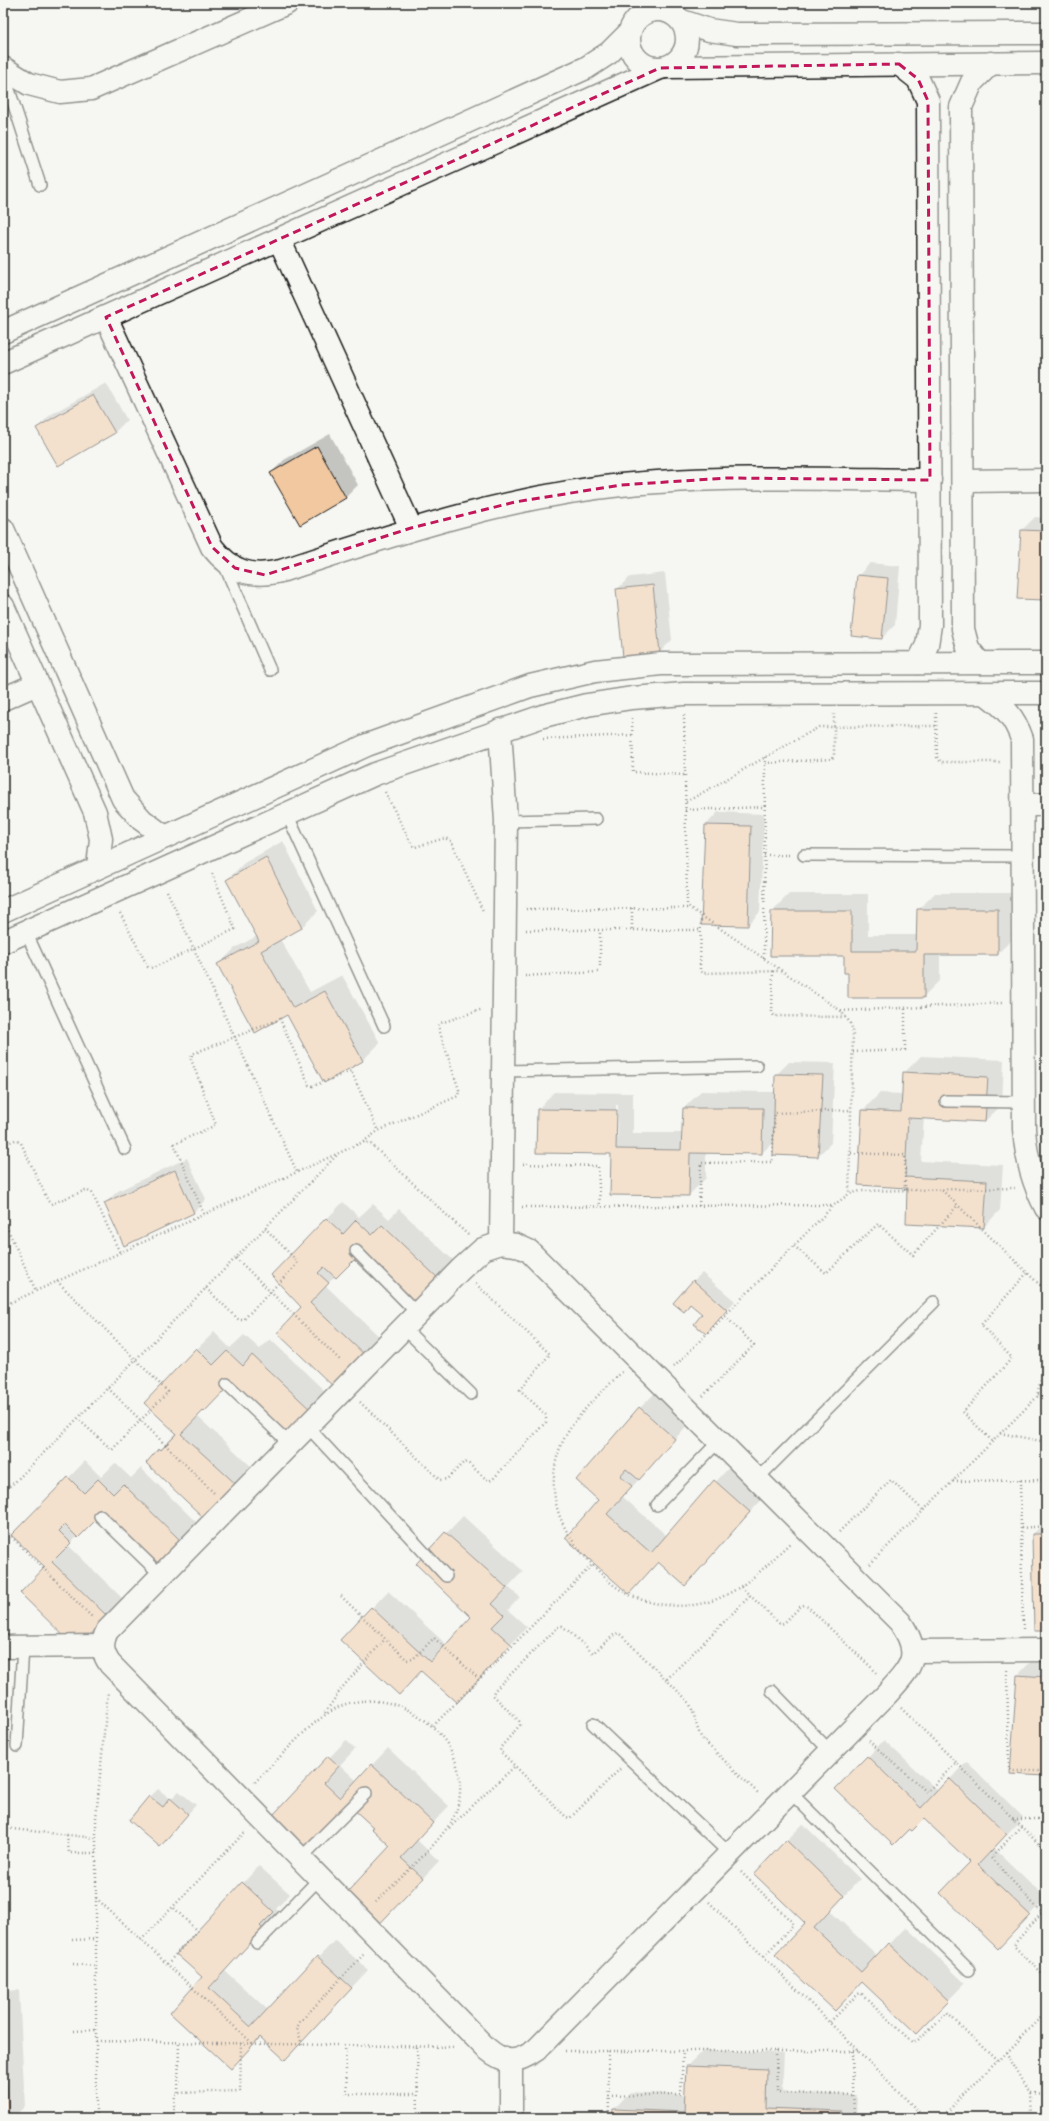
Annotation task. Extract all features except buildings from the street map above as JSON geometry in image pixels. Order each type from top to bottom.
[{"type":"street","points":[[3,70],[28,84],[60,92],[91,88],[287,3]]},
{"type":"street","points":[[631,3],[628,45],[632,55],[640,63],[650,68],[1046,63]]},
{"type":"street","points":[[3,332],[586,68],[609,53],[629,32],[634,21],[641,14],[650,10],[660,9],[676,14],[709,30],[737,34],[1046,33]]},
{"type":"street","points":[[3,363],[677,62],[684,53],[687,42],[686,31],[676,14]]},
{"type":"street","points":[[980,663],[968,648],[963,629],[961,106],[972,82],[991,63]]},
{"type":"street","points":[[899,64],[918,79],[928,101],[930,635],[918,663]]},
{"type":"street","points":[[279,239],[411,528]]},
{"type":"street","points":[[106,317],[212,547],[222,559],[242,571],[266,575],[411,528],[515,502],[621,485],[727,478],[930,480]]},
{"type":"street","points":[[963,481],[1046,480]]},
{"type":"street","points":[[3,529],[123,799],[142,820],[165,837]]},
{"type":"street","points":[[3,606],[95,812],[101,839],[98,868]]},
{"type":"street","points":[[3,911],[367,745],[530,686],[595,671],[661,664],[1046,663]]},
{"type":"street","points":[[3,699],[38,684]]},
{"type":"street","points":[[3,942],[375,774],[500,730],[580,706],[632,698],[684,694],[1046,693]]},
{"type":"street","points":[[986,694],[1005,708],[1016,722],[1022,739],[1024,856],[1023,1102],[1026,1159],[1035,1188],[1046,1208]]},
{"type":"street","points":[[492,1246],[502,1208],[506,821],[500,730]]},
{"type":"street","points":[[1023,806],[1046,804]]},
{"type":"street","points":[[10,1647],[106,1647],[260,1817],[486,2048],[497,2057],[511,2061],[524,2059],[536,2050],[854,1727],[904,1676],[911,1664],[913,1651],[909,1635],[900,1622],[529,1251],[516,1244],[492,1246],[475,1254],[162,1576],[106,1647]]},
{"type":"street","points":[[913,1651],[1046,1650]]},
{"type":"street","points":[[511,2061],[511,2118]]},
{"type":"lane","points":[[3,70],[40,185]]},
{"type":"lane","points":[[222,559],[270,670]]},
{"type":"lane","points":[[287,814],[384,1026]]},
{"type":"lane","points":[[506,821],[596,819]]},
{"type":"lane","points":[[804,856],[1024,856]]},
{"type":"lane","points":[[26,932],[125,1149]]},
{"type":"lane","points":[[503,1071],[757,1066]]},
{"type":"lane","points":[[946,1102],[1023,1102]]},
{"type":"lane","points":[[356,1251],[471,1394]]},
{"type":"lane","points":[[757,1479],[934,1302]]},
{"type":"lane","points":[[227,1384],[290,1444]]},
{"type":"lane","points":[[307,1426],[446,1576]]},
{"type":"lane","points":[[657,1505],[718,1441]]},
{"type":"lane","points":[[100,1516],[162,1576]]},
{"type":"lane","points":[[10,1647],[17,1746]]},
{"type":"lane","points":[[772,1691],[830,1751]]},
{"type":"lane","points":[[593,1724],[728,1855]]},
{"type":"lane","points":[[790,1792],[969,1970]]},
{"type":"lane","points":[[301,1858],[366,1793]]},
{"type":"lane","points":[[257,1943],[320,1878]]},
{"type":"path","points":[[684,694],[686,899],[690,908]]},
{"type":"path","points":[[764,763],[832,759],[834,755],[834,694]]},
{"type":"path","points":[[936,694],[937,757],[941,762],[1023,762]]},
{"type":"path","points":[[632,698],[632,771],[634,774],[685,775]]},
{"type":"path","points":[[685,803],[811,730],[819,727],[936,726]]},
{"type":"path","points":[[539,740],[632,735]]},
{"type":"path","points":[[764,958],[765,757]]},
{"type":"path","points":[[375,774],[412,845],[415,848],[420,848],[445,838],[451,841],[486,918]]},
{"type":"path","points":[[685,810],[764,807]]},
{"type":"path","points":[[110,894],[150,968],[195,949],[235,929],[202,852]]},
{"type":"path","points":[[764,855],[804,856]]},
{"type":"path","points":[[158,872],[195,949],[296,1172]]},
{"type":"path","points":[[632,908],[632,930]]},
{"type":"path","points":[[506,909],[690,908],[841,1011],[851,1024],[853,1032],[849,1194]]},
{"type":"path","points":[[701,915],[700,969],[702,973],[782,971]]},
{"type":"path","points":[[505,930],[700,930]]},
{"type":"path","points":[[505,977],[595,973],[600,970],[600,930]]},
{"type":"path","points":[[773,971],[772,1012],[774,1016],[846,1017]]},
{"type":"path","points":[[3,1306],[363,1142],[378,1131],[458,1096],[459,1090],[439,1024],[504,1002]]},
{"type":"path","points":[[841,1011],[1024,1002]]},
{"type":"path","points":[[853,1052],[905,1050],[905,1008]]},
{"type":"path","points":[[204,1214],[174,1144],[216,1125],[191,1056],[280,1019],[309,1085],[312,1086],[351,1071],[378,1131]]},
{"type":"path","points":[[699,1206],[701,1163],[772,1162],[775,1113],[851,1110]]},
{"type":"path","points":[[3,1145],[15,1140],[21,1143],[48,1202],[51,1204],[89,1190],[120,1253]]},
{"type":"path","points":[[363,1142],[370,1143],[492,1246]]},
{"type":"path","points":[[3,1492],[15,1482],[78,1419],[339,1152]]},
{"type":"path","points":[[850,1153],[905,1155],[905,1190]]},
{"type":"path","points":[[502,1164],[596,1164],[600,1168],[600,1207]]},
{"type":"path","points":[[660,1382],[834,1206],[849,1194],[860,1192],[905,1190],[1035,1188]]},
{"type":"path","points":[[942,1190],[1046,1291]]},
{"type":"path","points":[[794,1246],[826,1273],[878,1224],[912,1254],[958,1205]]},
{"type":"path","points":[[502,1208],[834,1206]]},
{"type":"path","points":[[3,1219],[36,1291]]},
{"type":"path","points":[[206,1288],[242,1320],[270,1292],[297,1262],[265,1228]]},
{"type":"path","points":[[236,1258],[356,1376]]},
{"type":"path","points":[[992,1441],[963,1412],[1012,1358],[981,1325],[1028,1273]]},
{"type":"path","points":[[1040,1285],[1046,1279]]},
{"type":"path","points":[[57,1281],[168,1392],[112,1450],[78,1419]]},
{"type":"path","points":[[689,1411],[754,1345],[725,1316]]},
{"type":"path","points":[[856,1578],[1038,1394],[1046,1354]]},
{"type":"path","points":[[636,1358],[585,1409],[567,1433],[556,1460],[554,1489],[560,1517],[573,1543],[612,1584],[636,1598],[662,1604],[690,1605],[717,1599],[741,1587],[763,1570],[805,1527]]},
{"type":"path","points":[[108,1388],[228,1508]]},
{"type":"path","points":[[1038,1394],[1046,1396]]},
{"type":"path","points":[[999,1433],[1046,1442]]},
{"type":"path","points":[[1020,1480],[1021,1528],[1009,1768],[1012,1771],[1043,1771],[1046,1805]]},
{"type":"path","points":[[952,1481],[1046,1480]]},
{"type":"path","points":[[825,1547],[888,1481],[894,1482],[923,1510]]},
{"type":"path","points":[[1021,1528],[1046,1526]]},
{"type":"path","points":[[3,1528],[106,1647],[96,1818],[96,2118]]},
{"type":"path","points":[[3,1548],[10,1647]]},
{"type":"path","points":[[432,1726],[593,1564]]},
{"type":"path","points":[[741,1587],[780,1624],[784,1623],[801,1606],[804,1605],[808,1607],[889,1690],[956,1763],[1046,1851]]},
{"type":"path","points":[[341,1596],[410,1661],[434,1638],[479,1679]]},
{"type":"path","points":[[667,1679],[750,1596]]},
{"type":"path","points":[[241,1797],[324,1714],[341,1689],[385,1639]]},
{"type":"path","points":[[324,1714],[346,1704],[369,1700],[392,1702],[414,1711],[432,1726],[447,1743],[457,1764],[460,1786],[457,1809],[447,1830]]},
{"type":"path","points":[[854,1727],[927,1792],[956,1763]]},
{"type":"path","points":[[360,1919],[447,1830],[515,1766]]},
{"type":"path","points":[[141,1940],[260,1817]]},
{"type":"path","points":[[1013,1819],[1046,1819]]},
{"type":"path","points":[[1020,1826],[990,1858],[1042,1913],[1014,1946],[1046,1978]]},
{"type":"path","points":[[3,1828],[96,1838]]},
{"type":"path","points":[[67,1835],[69,1853],[96,1853]]},
{"type":"path","points":[[728,1855],[792,1922],[793,1925],[791,1929],[764,1956]]},
{"type":"path","points":[[695,1888],[925,2118]]},
{"type":"path","points":[[96,1898],[253,2043]]},
{"type":"path","points":[[167,1964],[197,1931],[173,1907]]},
{"type":"path","points":[[302,2045],[297,2028],[300,2022],[380,1938]]},
{"type":"path","points":[[72,1940],[96,1939]]},
{"type":"path","points":[[73,1964],[96,1966]]},
{"type":"path","points":[[830,2022],[858,1994],[861,1993],[912,2042],[918,2040],[947,2014],[997,2061]]},
{"type":"path","points":[[941,2118],[1046,2012]]},
{"type":"path","points":[[74,2031],[96,2030]]},
{"type":"path","points":[[96,2041],[486,2048]]},
{"type":"path","points":[[173,2118],[175,2095],[178,2093],[179,2042]]},
{"type":"path","points":[[178,2093],[240,2091],[241,2043]]},
{"type":"path","points":[[345,2045],[347,2094],[418,2094]]},
{"type":"path","points":[[417,2046],[418,2118]]},
{"type":"path","points":[[536,2050],[858,2051]]},
{"type":"path","points":[[608,2050],[609,2118]]},
{"type":"path","points":[[608,2096],[681,2094],[683,2051]]},
{"type":"path","points":[[776,2051],[778,2093],[854,2095]]},
{"type":"path","points":[[852,2051],[854,2118]]},
{"type":"path","points":[[1006,2052],[1030,2094],[1031,2118]]},
{"type":"path","points":[[1030,2094],[1046,2095]]},
{"type":"highlighted area","points":[[899,64],[918,79],[928,101],[930,480],[727,478],[621,485],[515,502],[411,528],[265,575],[235,568],[212,547],[106,317],[660,68]]}]
